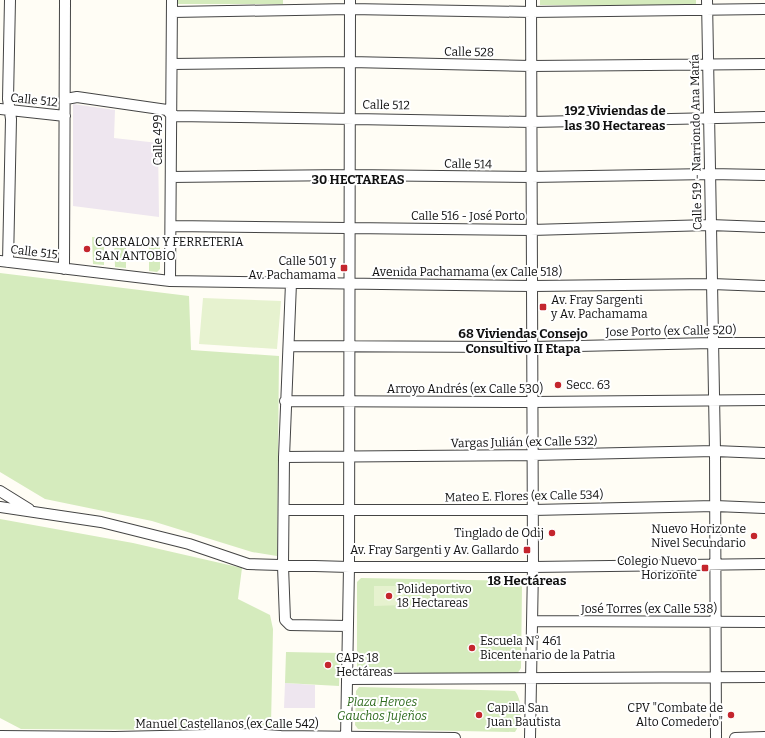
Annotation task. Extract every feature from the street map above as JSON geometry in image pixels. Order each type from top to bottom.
[{"type":"street","points":[[4,262],[5,110],[8,99],[10,0]]},
{"type":"street","points":[[64,269],[66,116],[65,0]]},
{"type":"street","name":"Calle 499","points":[[170,281],[172,176],[172,0]]},
{"type":"street","points":[[530,738],[533,567],[533,286],[530,122],[531,0]]},
{"type":"street","points":[[346,737],[350,402],[350,5]]},
{"type":"street","points":[[173,12],[350,5],[531,12],[707,5],[765,9]]},
{"type":"street","name":"Calle 519 - Narriondo Ana María","points":[[707,5],[715,451],[717,677],[716,738]]},
{"type":"street","name":"Calle 528","points":[[172,64],[350,62],[531,66],[765,64]]},
{"type":"street","name":"Calle 512","points":[[66,99],[77,97],[166,110],[172,115],[530,122],[765,117]]},
{"type":"street","name":"Calle 512","points":[[5,110],[66,116]]},
{"type":"street","name":"Calle 514","points":[[172,176],[350,175],[531,177],[710,174],[765,175]]},
{"type":"street","name":"Calle 516 - José Porto","points":[[171,226],[531,230],[710,225],[765,227]]},
{"type":"street","name":"Calle 515","points":[[4,262],[170,281]]},
{"type":"street","name":"Avenida Pachamama (ex Calle 518)","points":[[170,281],[533,286],[712,284],[765,286]]},
{"type":"street","points":[[291,283],[285,401],[284,457],[283,566],[285,620],[290,625],[348,626]]},
{"type":"street","name":"Jose Porto (ex Calle 520)","points":[[288,346],[533,348],[712,343],[765,344]]},
{"type":"street","name":"Arroyo Andrés (ex Calle 530)","points":[[285,401],[533,402],[765,400]]},
{"type":"street","name":"Vargas Julián (ex Calle 532)","points":[[284,457],[532,455],[715,451],[765,453]]},
{"type":"street","points":[[0,491],[32,511]]},
{"type":"street","points":[[0,506],[101,522],[189,544],[248,564],[349,567],[533,567],[765,564]]},
{"type":"street","name":"Mateo E. Flores (ex Calle 534)","points":[[284,510],[533,510],[715,506],[765,508]]},
{"type":"street","name":"José Torres (ex Calle 538)","points":[[532,621],[765,622]]},
{"type":"street","points":[[347,679],[765,677]]},
{"type":"street","name":"Manuel Castellanos (ex Calle 542)","points":[[0,736],[455,738]]},
{"type":"street","points":[[735,738],[765,738]]},
{"type":"shaded area","points":[[73,104],[115,110],[114,138],[158,143],[159,217],[73,206]]},
{"type":"shaded area","points":[[285,683],[315,685],[315,708],[284,708]]},
{"type":"green space","points":[[178,0],[283,0],[283,4],[178,4]]},
{"type":"green space","points":[[540,0],[696,0],[696,6],[540,5]]},
{"type":"green space","points":[[92,237],[104,238],[104,265],[93,264]]},
{"type":"green space","points":[[114,240],[126,242],[126,268],[115,267]]},
{"type":"green space","points":[[149,245],[160,246],[160,269],[157,272],[149,271]]},
{"type":"green space","points":[[0,273],[189,296],[191,350],[279,356],[277,556],[252,552],[152,521],[45,499],[0,472]]},
{"type":"green space","points":[[203,298],[281,301],[277,349],[199,344]]},
{"type":"green space","points":[[0,519],[133,543],[242,568],[238,599],[270,615],[273,629],[271,725],[179,730],[21,729],[0,718]]},
{"type":"green space","points":[[361,578],[518,581],[522,587],[521,668],[517,674],[360,672],[357,668],[357,582]]},
{"type":"green space","name":"Polideportivo 18 Hectareas","points":[[374,586],[404,586],[404,605],[374,606]]},
{"type":"green space","points":[[286,652],[340,653],[339,686],[285,683]]},
{"type":"green space","name":"Plaza Heroes Gauchos Jujeños","points":[[359,687],[515,691],[518,695],[521,712],[519,723],[515,732],[358,729],[355,725],[356,691]]},
{"type":"place","name":"CORRALON Y FERRETERIA SAN ANTOBIO","points":[[87,249]]},
{"type":"place","name":"Calle 501 y Av. Pachamama","points":[[344,268]]},
{"type":"place","name":"Av. Fray Sargenti y Av. Pachamama","points":[[543,307]]},
{"type":"place","name":"Secc. 63","points":[[558,385]]},
{"type":"place","name":"Tinglado de Odij","points":[[552,533]]},
{"type":"place","name":"Nuevo Horizonte Nivel Secundario","points":[[754,536]]},
{"type":"place","name":"Av. Fray Sargenti y Av. Gallardo","points":[[527,550]]},
{"type":"place","name":"Colegio Nuevo Horizonte","points":[[705,568]]},
{"type":"place","name":"Polideportivo 18 Hectareas","points":[[389,596]]},
{"type":"place","name":"Escuela N° 461 Bicentenario de la Patria","points":[[472,648]]},
{"type":"place","name":"CAPs 18 Hectáreas","points":[[328,665]]},
{"type":"place","name":"Capilla San Juan Bautista","points":[[479,715]]},
{"type":"place","name":"CPV \"Combate de Alto Comedero\"","points":[[731,715]]},
{"type":"district","name":"192 Viviendas de las 30 Hectareas","points":[[615,118]]},
{"type":"district","name":"30 HECTAREAS","points":[[358,179]]},
{"type":"district","name":"68 Viviendas Consejo Consultivo II Etapa","points":[[523,340]]},
{"type":"district","name":"18 Hectáreas","points":[[527,580]]}]
